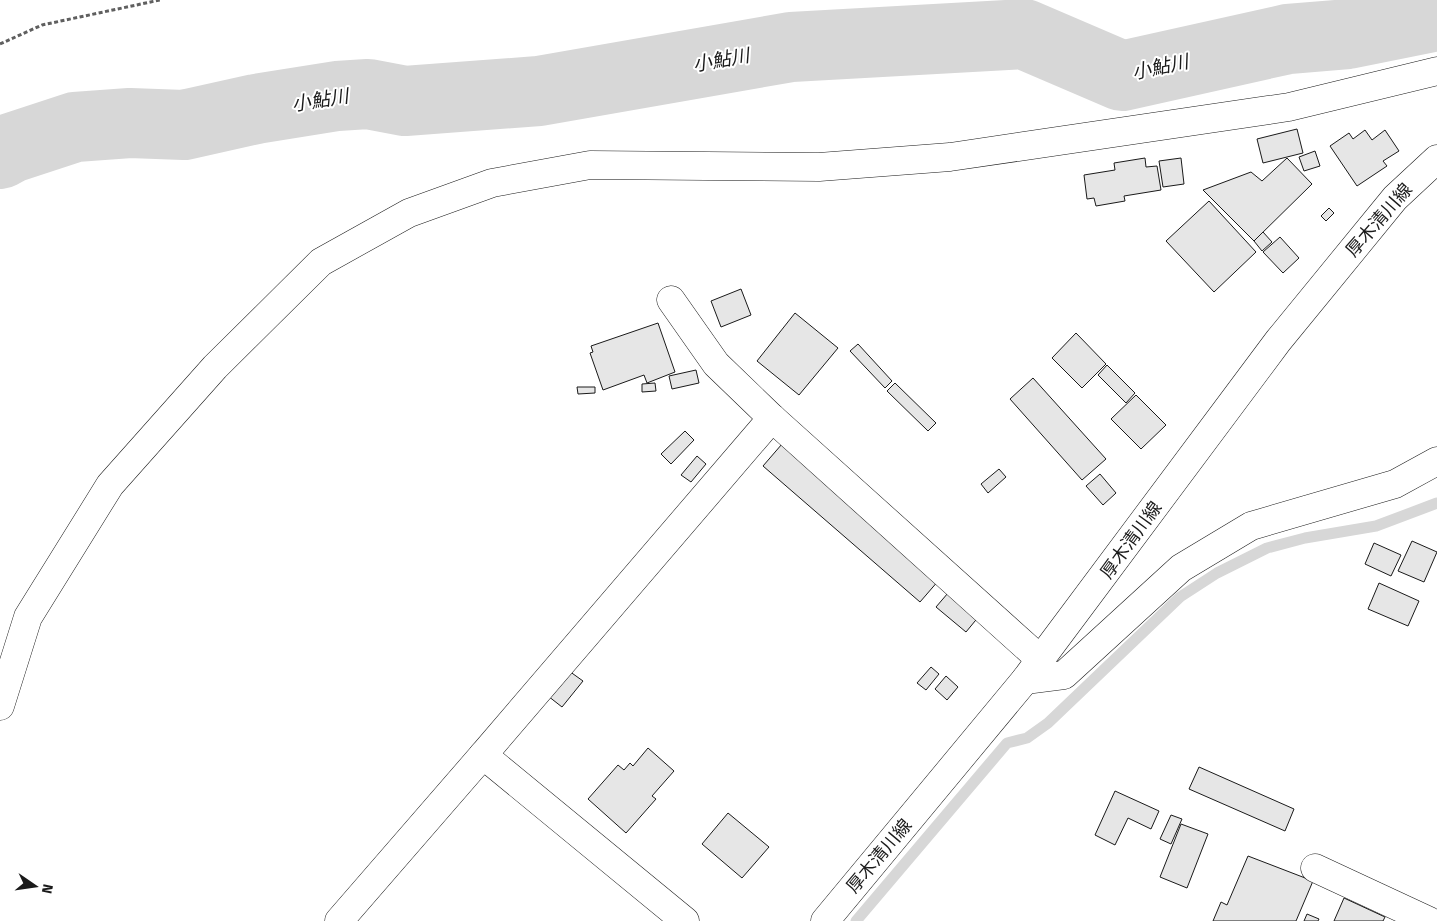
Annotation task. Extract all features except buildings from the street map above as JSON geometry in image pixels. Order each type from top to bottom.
[{"type":"street","points":[[0,706],[28,617],[110,485],[215,367],[321,262],[409,212],[492,184],[590,164],[819,167],[950,157],[1289,107],[1437,71]]},
{"type":"street","name":"厚木清川線","points":[[825,921],[1033,670],[1278,341],[1394,198],[1437,159]]},
{"type":"street","points":[[671,300],[716,364],[1033,670],[1064,675],[1181,568],[1251,526],[1395,484],[1437,461]]},
{"type":"street","points":[[339,921],[772,418]]},
{"type":"street","points":[[483,754],[685,921]]},
{"type":"street","points":[[1314,868],[1429,921]]},
{"type":"path","points":[[0,44],[42,26],[160,0]]},
{"type":"waterway","name":"小鮎川","points":[[0,154],[11,148],[75,127],[130,123],[184,125],[256,109],[337,96],[368,94],[405,101],[539,91],[791,47],[1024,34],[1122,76],[1288,39],[1348,34],[1437,16]]},
{"type":"waterway","points":[[856,921],[1007,743],[1027,738],[1048,723],[1180,597],[1217,573],[1267,548],[1305,538],[1376,526],[1437,503]]}]
